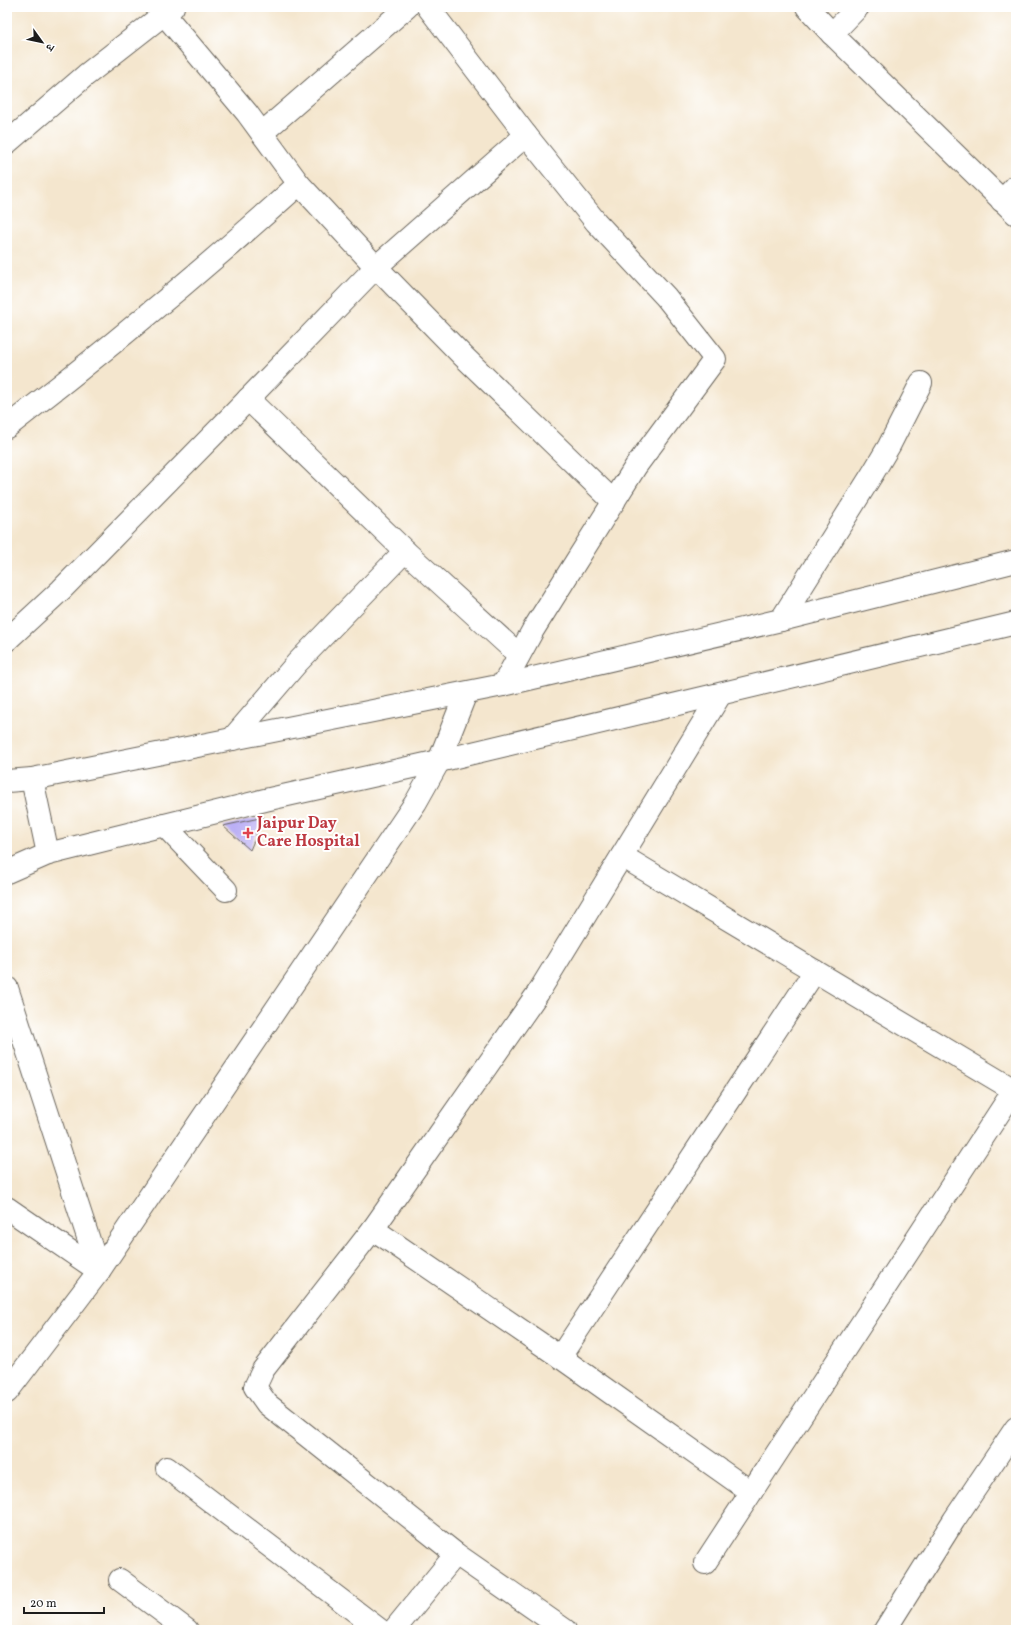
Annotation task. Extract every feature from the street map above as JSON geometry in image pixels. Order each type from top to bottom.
[{"type":"street","points":[[262,133],[407,7]]},
{"type":"street","points":[[428,7],[526,135],[596,222],[666,296],[715,359],[636,466],[519,655],[503,685]]},
{"type":"street","points":[[807,7],[832,34],[1011,200]]},
{"type":"street","points":[[832,34],[858,7]]},
{"type":"street","points":[[7,143],[86,75],[168,10],[299,184],[376,267],[462,356],[614,502]]},
{"type":"street","points":[[7,640],[61,590],[376,267],[526,135]]},
{"type":"street","points":[[7,428],[91,362],[242,236],[299,184]]},
{"type":"street","points":[[781,620],[878,466],[921,383]]},
{"type":"street","points":[[248,399],[405,551],[519,655]]},
{"type":"street","points":[[232,739],[297,663],[405,551]]},
{"type":"street","points":[[7,782],[32,779],[503,685],[781,620],[1016,561]]},
{"type":"street","points":[[7,872],[48,854],[265,800],[720,695],[1016,623]]},
{"type":"street","points":[[7,1392],[99,1271],[416,802],[439,761],[466,692]]},
{"type":"street","points":[[565,1630],[456,1554],[267,1404],[256,1387],[263,1370],[373,1229],[538,993],[720,695]]},
{"type":"street","points":[[32,779],[48,854]]},
{"type":"street","points":[[164,825],[226,890]]},
{"type":"street","points":[[622,856],[1015,1088],[705,1562]]},
{"type":"street","points":[[560,1358],[815,971]]},
{"type":"street","points":[[7,988],[99,1271]]},
{"type":"street","points":[[7,1208],[99,1271]]},
{"type":"street","points":[[373,1229],[751,1492]]},
{"type":"street","points":[[885,1630],[954,1520],[1016,1428]]},
{"type":"street","points":[[167,1468],[380,1630]]},
{"type":"street","points":[[394,1630],[456,1554]]},
{"type":"street","points":[[120,1580],[187,1630]]},
{"type":"building","points":[[264,817],[250,850],[223,826]]},
{"type":"place","name":"Jaipur Day Care Hospital","points":[[248,833]]}]
